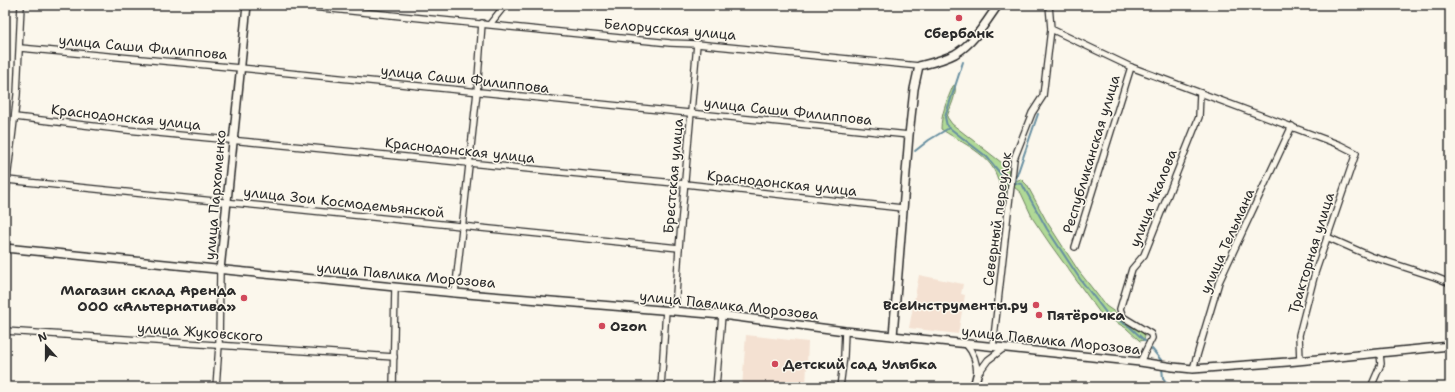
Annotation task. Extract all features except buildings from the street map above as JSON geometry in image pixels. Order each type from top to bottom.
[{"type":"street","points":[[5,207],[15,117],[20,48],[21,5]]},
{"type":"street","name":"улица Пархоменко","points":[[216,387],[219,345],[220,270],[247,5]]},
{"type":"street","name":"Белорусская улица","points":[[292,5],[670,43],[697,44],[920,66],[951,56],[965,46],[975,36],[998,5]]},
{"type":"street","points":[[490,24],[505,5]]},
{"type":"street","name":"Северный переулок","points":[[993,346],[1014,159],[1032,113],[1043,96],[1050,29],[1049,5]]},
{"type":"street","points":[[455,293],[477,92],[482,23]]},
{"type":"street","points":[[1050,29],[1131,67],[1292,126]]},
{"type":"street","name":"Брестская улица","points":[[675,311],[697,44]]},
{"type":"street","name":"улица Саши Филиппова","points":[[20,48],[240,68],[909,135]]},
{"type":"street","points":[[893,336],[909,135],[914,89],[920,66]]},
{"type":"street","name":"Республиканская улица","points":[[1075,248],[1131,67]]},
{"type":"street","name":"улица Чкалова","points":[[1140,362],[1152,338],[1151,334],[1123,317],[1120,309],[1132,269],[1144,255],[1199,117],[1200,93]]},
{"type":"street","name":"Краснодонская улица","points":[[15,117],[127,130],[233,139],[685,184],[902,208]]},
{"type":"street","name":"Тракторная улица","points":[[1292,126],[1340,144],[1356,153],[1315,273],[1299,335],[1300,361]]},
{"type":"street","name":"улица Тельмана","points":[[1194,369],[1219,282],[1292,126]]},
{"type":"street","name":"улица Зои Космодемьянской","points":[[7,180],[679,248]]},
{"type":"street","points":[[1327,237],[1370,256],[1450,283]]},
{"type":"street","name":"улица Павлика Морозова","points":[[5,248],[455,293],[722,315],[846,331],[1140,362],[1173,368],[1194,369],[1300,361],[1450,346]]},
{"type":"street","points":[[393,387],[395,287]]},
{"type":"street","points":[[661,387],[666,310]]},
{"type":"street","points":[[716,387],[722,315]]},
{"type":"street","points":[[840,387],[846,331]]},
{"type":"street","name":"улица Жуковского","points":[[5,332],[394,357]]},
{"type":"street","points":[[966,344],[971,350],[977,367],[974,387]]},
{"type":"street","points":[[977,375],[988,360],[1004,348]]},
{"type":"street","points":[[1370,387],[1381,364],[1380,354]]},
{"type":"shaded area","points":[[919,275],[963,284],[961,294],[965,295],[958,334],[909,328]]},
{"type":"shaded area","name":"Детский сад Улыбка","points":[[746,335],[808,342],[806,387],[742,387]]},
{"type":"green space","points":[[955,85],[954,97],[947,117],[952,124],[1006,166],[1009,171],[1006,202],[1003,205],[998,180],[991,165],[979,153],[941,129],[945,107],[953,86]]},
{"type":"green space","points":[[1021,179],[1027,185],[1047,222],[1078,270],[1106,306],[1142,331],[1145,336],[1144,340],[1140,341],[1126,328],[1100,313],[1033,219],[1021,193],[1013,186],[1015,181]]},
{"type":"waterway","points":[[963,62],[945,117],[947,126],[987,157],[1008,183]]},
{"type":"waterway","points":[[1015,183],[1038,114]]},
{"type":"waterway","points":[[915,151],[929,140],[949,128]]},
{"type":"waterway","points":[[1014,183],[1022,184],[1047,229],[1080,279],[1107,314],[1130,327],[1145,341]]},
{"type":"waterway","points":[[1152,349],[1161,360]]},
{"type":"waterway","points":[[1162,368],[1163,378],[1170,387]]},
{"type":"place","name":"Сбербанк","points":[[959,18]]},
{"type":"place","name":"Магазин склад Аренда ООО «Альтернатива»","points":[[244,298]]},
{"type":"place","name":"ВсеИнструменты.ру","points":[[1036,305]]},
{"type":"place","name":"Пятёрочка","points":[[1039,315]]},
{"type":"place","name":"Ozon","points":[[602,326]]},
{"type":"place","name":"Детский сад Улыбка","points":[[775,364]]}]
